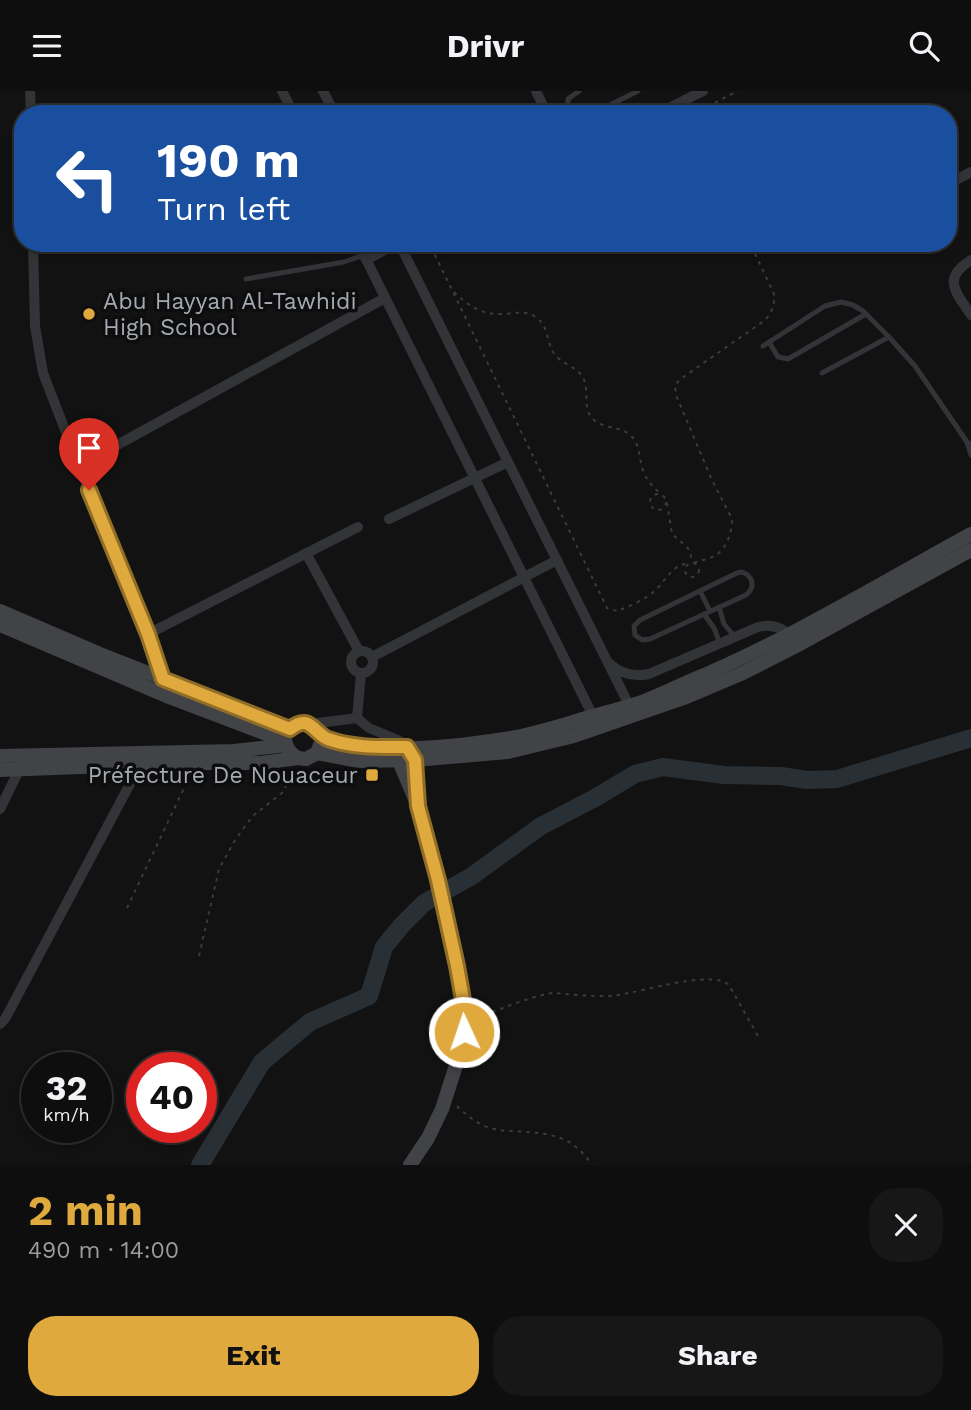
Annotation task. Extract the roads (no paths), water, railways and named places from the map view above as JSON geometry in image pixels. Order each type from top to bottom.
[{"type":"main road","points":[[317,753],[359,761],[415,760],[509,752],[574,736],[684,698],[743,673],[971,534]]},
{"type":"main road","points":[[0,770],[22,762],[234,751],[287,738],[299,724],[338,742],[370,747],[436,746],[529,734],[641,702],[792,641],[971,550]]},
{"type":"main road","points":[[0,611],[163,679],[287,738]]},
{"type":"main road","points":[[0,625],[169,697],[287,738]]},
{"type":"main road","points":[[230,720],[237,735],[234,751]]},
{"type":"main road","points":[[0,756],[22,762],[140,765],[261,763],[310,758],[320,748],[315,730]]},
{"type":"main road","points":[[287,738],[290,753],[300,759]]},
{"type":"main road","points":[[407,747],[415,760],[418,806]]},
{"type":"main road","points":[[399,761],[418,806],[438,880],[457,966],[465,1021],[460,1053],[436,1122],[410,1165]]},
{"type":"street","points":[[675,105],[703,91]]},
{"type":"street","points":[[33,252],[35,326],[47,388],[148,634],[163,679]]},
{"type":"street","points":[[362,252],[593,716]]},
{"type":"street","points":[[365,257],[377,252]]},
{"type":"street","points":[[404,252],[629,705]]},
{"type":"street","points":[[971,260],[959,269],[953,281],[955,291],[971,316]]},
{"type":"street","points":[[79,466],[385,298]]},
{"type":"street","points":[[389,519],[508,462]]},
{"type":"street","points":[[148,634],[358,527]]},
{"type":"street","points":[[306,553],[359,651]]},
{"type":"street","points":[[372,657],[557,560]]},
{"type":"street","points":[[609,664],[628,674],[642,675],[766,625],[775,626],[792,641]]},
{"type":"street","points":[[359,651],[367,651],[372,657],[371,668],[365,673],[354,669],[351,662],[353,655],[359,651]]},
{"type":"street","points":[[357,718],[361,673]]},
{"type":"street","points":[[315,730],[357,718]]},
{"type":"street","points":[[357,718],[369,728],[398,740],[407,747]]},
{"type":"street","points":[[0,809],[22,762]]},
{"type":"street","points":[[0,1024],[140,765]]},
{"type":"lane","points":[[568,105],[568,99],[579,91]]},
{"type":"lane","points":[[610,105],[638,91]]},
{"type":"lane","points":[[246,279],[365,257]]},
{"type":"lane","points":[[763,346],[831,304],[847,303],[858,307],[915,366],[969,443],[971,455]]},
{"type":"lane","points":[[769,342],[778,357],[788,359],[866,314]]},
{"type":"lane","points":[[822,373],[889,337]]},
{"type":"lane","points":[[742,572],[751,577],[750,592],[719,607],[646,640],[638,638],[634,630],[636,622],[737,573],[742,572]]},
{"type":"lane","points":[[700,591],[719,644]]},
{"type":"lane","points":[[719,607],[724,624],[735,637]]},
{"type":"waterway","points":[[200,1165],[262,1062],[310,1022],[369,996],[384,947],[424,903],[472,876],[541,826],[635,774],[663,767],[724,775],[837,779],[971,738]]},
{"type":"place","name":"Abu Hayyan Al-Tawhidi High School","points":[[89,314]]},
{"type":"place","name":"Préfecture De Nouaceur","points":[[372,775]]}]
